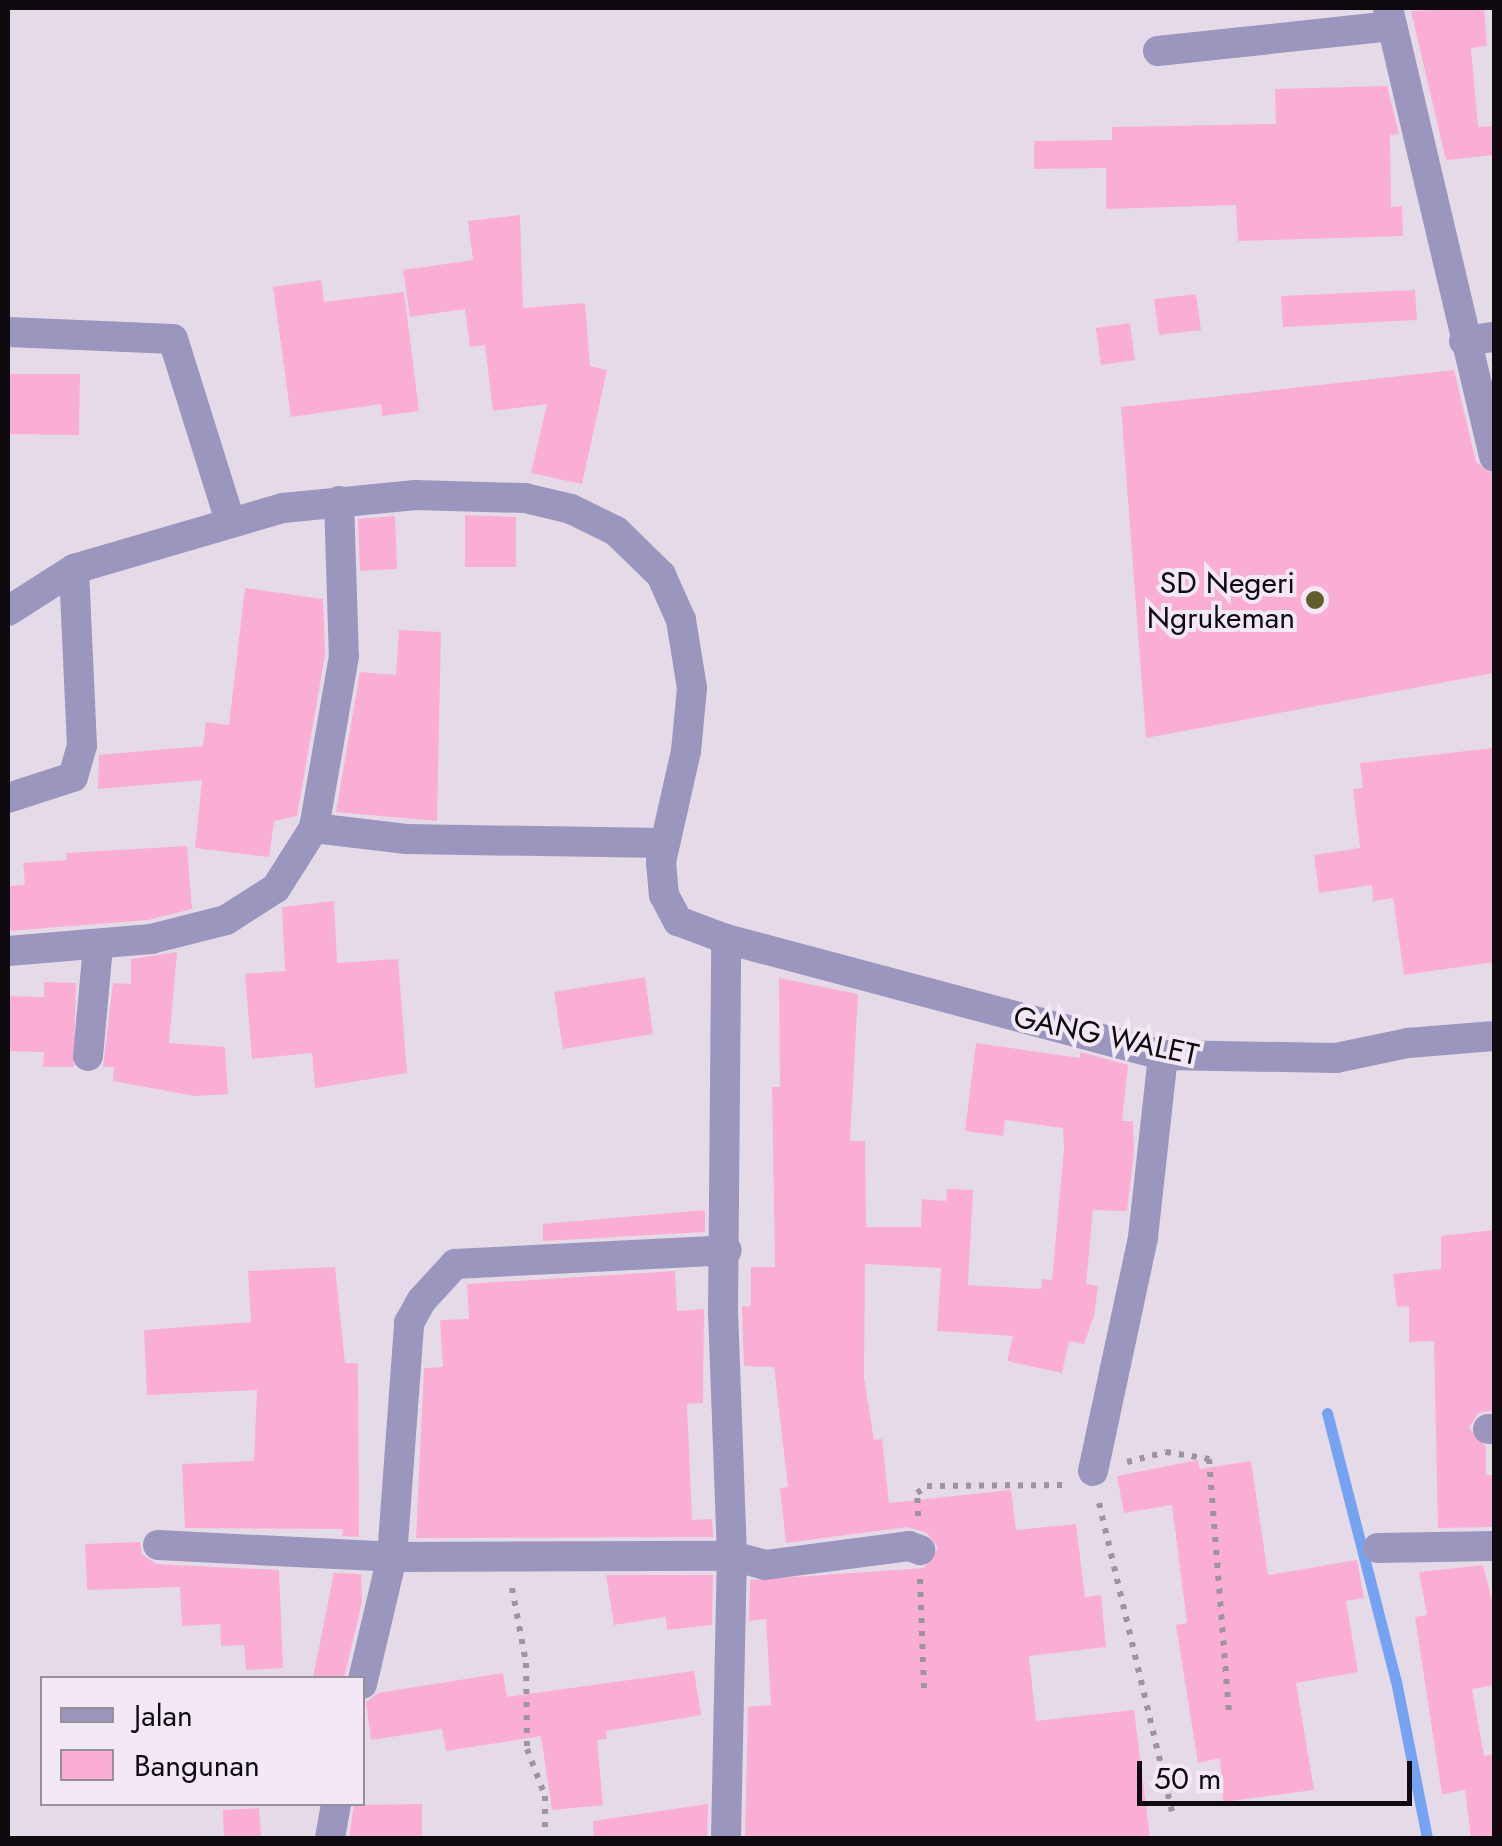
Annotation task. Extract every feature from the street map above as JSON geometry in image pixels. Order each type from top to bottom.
[{"type":"street","points":[[1158,52],[1390,17],[1494,457]]},
{"type":"street","points":[[8,332],[173,339],[230,522]]},
{"type":"street","points":[[1464,341],[1494,337]]},
{"type":"street","name":"GANG WALET","points":[[8,611],[74,569],[230,522],[339,500],[525,498],[571,509],[616,531],[662,576],[681,620],[692,688],[686,751],[663,843],[664,895],[678,921],[726,939],[1163,1055],[1336,1058],[1494,1036]]},
{"type":"street","points":[[8,950],[98,946],[192,932],[252,906],[293,868],[314,828],[344,656],[339,500]]},
{"type":"street","points":[[8,798],[73,777],[82,746],[74,569]]},
{"type":"street","points":[[314,828],[406,839],[663,843]]},
{"type":"street","points":[[726,939],[732,1556],[726,1838]]},
{"type":"street","points":[[88,1056],[98,946]]},
{"type":"street","points":[[1094,1478],[1144,1237],[1163,1055]]},
{"type":"street","points":[[364,1676],[392,1557],[409,1323],[455,1264],[727,1250]]},
{"type":"street","points":[[158,1545],[392,1557],[732,1556],[765,1566],[909,1546],[920,1550]]},
{"type":"street","points":[[1378,1548],[1494,1546]]},
{"type":"street","points":[[330,1838],[336,1806]]},
{"type":"path","points":[[924,1690],[920,1488],[1094,1478],[1166,1452],[1209,1459],[1229,1712]]},
{"type":"path","points":[[1094,1478],[1172,1812]]},
{"type":"path","points":[[506,1558],[526,1662],[527,1749],[545,1796],[545,1828]]},
{"type":"building","points":[[1484,8],[1487,46],[1471,48],[1478,127],[1494,126],[1494,155],[1446,160],[1411,11]]},
{"type":"building","points":[[1387,86],[1399,134],[1390,135],[1391,207],[1402,206],[1403,236],[1238,241],[1236,205],[1106,209],[1106,168],[1034,169],[1034,141],[1112,140],[1112,127],[1276,124],[1275,89]]},
{"type":"building","points":[[520,215],[523,308],[585,303],[590,366],[607,370],[582,484],[531,473],[547,404],[493,411],[485,345],[470,347],[465,309],[410,317],[403,270],[473,260],[468,221]]},
{"type":"building","points":[[321,280],[324,302],[404,292],[419,411],[382,416],[381,404],[291,417],[273,287]]},
{"type":"building","points":[[1415,290],[1417,320],[1283,327],[1281,296]]},
{"type":"building","points":[[1196,294],[1201,330],[1159,335],[1154,299]]},
{"type":"building","points":[[1130,323],[1135,360],[1101,365],[1096,328]]},
{"type":"building","name":"SD Negeri Ngrukeman","points":[[1454,370],[1476,462],[1494,475],[1494,673],[1146,738],[1121,407]]},
{"type":"building","points":[[8,374],[80,374],[79,435],[8,434]]},
{"type":"building","points":[[465,515],[516,517],[516,567],[465,567]]},
{"type":"building","points":[[395,516],[397,569],[360,571],[358,519]]},
{"type":"building","points":[[245,588],[323,599],[325,655],[297,816],[274,821],[269,857],[195,848],[202,780],[98,789],[99,755],[203,746],[206,722],[229,725]]},
{"type":"building","points":[[399,630],[441,632],[437,821],[336,812],[360,672],[396,675]]},
{"type":"building","points":[[1494,748],[1494,962],[1404,975],[1393,898],[1373,901],[1372,885],[1319,893],[1314,855],[1360,848],[1353,789],[1363,788],[1360,763]]},
{"type":"building","points":[[187,846],[192,909],[148,920],[8,931],[8,886],[25,885],[23,863],[67,860],[66,853]]},
{"type":"building","points":[[334,901],[337,963],[398,959],[407,1073],[315,1088],[312,1053],[252,1059],[245,974],[285,971],[282,907]]},
{"type":"building","points":[[177,952],[169,1043],[225,1047],[228,1094],[195,1096],[113,1081],[114,1067],[103,1067],[113,983],[131,984],[131,959]]},
{"type":"building","points":[[645,977],[653,1034],[563,1049],[554,992]]},
{"type":"building","points":[[779,978],[858,994],[850,1141],[865,1141],[866,1227],[921,1227],[922,1199],[946,1201],[947,1189],[973,1190],[968,1285],[1041,1289],[1042,1279],[1052,1280],[1064,1148],[1063,1128],[1005,1120],[1003,1136],[965,1131],[976,1043],[1080,1058],[1080,1052],[1128,1065],[1122,1121],[1133,1121],[1134,1152],[1127,1211],[1093,1210],[1086,1284],[1098,1286],[1094,1316],[1084,1344],[1069,1341],[1062,1373],[1007,1361],[1013,1336],[937,1331],[941,1268],[865,1264],[864,1378],[874,1440],[882,1439],[889,1503],[1011,1490],[1016,1530],[1076,1524],[1085,1597],[1101,1595],[1106,1647],[1029,1656],[1036,1721],[1134,1710],[1150,1838],[745,1838],[748,1707],[771,1705],[766,1619],[749,1621],[750,1580],[924,1568],[938,1548],[927,1533],[907,1527],[786,1543],[780,1488],[788,1487],[774,1367],[744,1366],[742,1314],[742,1306],[751,1306],[751,1267],[775,1267],[772,1087],[780,1087]]},
{"type":"building","points":[[44,982],[76,983],[74,1067],[43,1067],[44,1052],[8,1051],[8,996],[44,997]]},
{"type":"building","points":[[705,1210],[705,1232],[543,1241],[543,1224]]},
{"type":"building","points":[[1494,1230],[1494,1410],[1478,1413],[1469,1428],[1486,1447],[1486,1475],[1494,1475],[1494,1527],[1438,1528],[1434,1341],[1409,1342],[1409,1306],[1397,1307],[1393,1274],[1441,1269],[1441,1236]]},
{"type":"building","points":[[335,1267],[345,1363],[358,1363],[359,1537],[342,1536],[343,1529],[185,1528],[182,1464],[254,1461],[257,1390],[147,1395],[144,1330],[251,1322],[248,1271]]},
{"type":"building","points":[[675,1271],[677,1311],[704,1309],[703,1403],[687,1404],[692,1520],[712,1519],[713,1537],[416,1538],[424,1368],[443,1367],[440,1320],[469,1319],[467,1284]]},
{"type":"building","points":[[1198,1460],[1200,1469],[1251,1461],[1268,1575],[1357,1560],[1364,1598],[1346,1601],[1358,1672],[1296,1683],[1314,1790],[1223,1802],[1220,1758],[1198,1763],[1176,1625],[1187,1623],[1172,1505],[1124,1513],[1117,1476]]},
{"type":"building","points":[[140,1542],[142,1554],[156,1564],[279,1570],[283,1668],[246,1670],[244,1645],[221,1646],[220,1624],[182,1626],[180,1587],[87,1590],[85,1544]]},
{"type":"building","points":[[1483,1565],[1494,1609],[1494,1685],[1472,1689],[1484,1756],[1494,1754],[1494,1838],[1471,1838],[1465,1790],[1442,1794],[1415,1617],[1427,1615],[1419,1572]]},
{"type":"building","points":[[334,1573],[361,1574],[362,1602],[344,1676],[313,1676]]},
{"type":"building","points":[[606,1575],[713,1575],[712,1625],[667,1630],[666,1617],[614,1625]]},
{"type":"building","points":[[694,1671],[701,1715],[606,1731],[607,1739],[597,1740],[603,1805],[552,1810],[541,1736],[446,1751],[442,1729],[371,1740],[366,1702],[378,1693],[503,1673],[507,1697]]},
{"type":"building","points":[[422,1804],[422,1838],[349,1838],[354,1806]]},
{"type":"building","points":[[708,1804],[707,1838],[594,1838],[593,1821]]},
{"type":"building","points":[[259,1808],[261,1838],[224,1838],[223,1810]]},
{"type":"waterway","points":[[1327,1413],[1396,1681],[1427,1838]]},
{"type":"place","name":"SD Negeri Ngrukeman","points":[[1315,600]]}]
